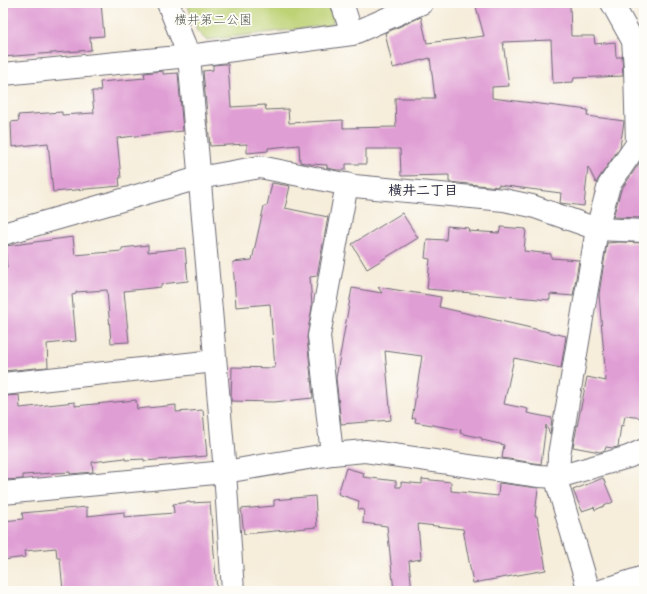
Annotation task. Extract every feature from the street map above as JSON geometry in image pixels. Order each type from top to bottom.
[{"type":"street","points":[[168,3],[189,56],[225,472],[233,591]]},
{"type":"street","points":[[342,3],[352,34]]},
{"type":"street","points":[[3,74],[189,56],[352,34],[422,3]]},
{"type":"street","points":[[589,591],[558,486],[558,477],[559,455],[597,229],[609,185],[637,144],[640,68],[633,41],[612,3]]},
{"type":"street","points":[[3,234],[199,178],[260,167],[347,184],[504,200],[532,206],[597,229],[644,231]]},
{"type":"street","points":[[332,454],[319,336],[347,184]]},
{"type":"street","points":[[3,384],[215,361]]},
{"type":"street","points":[[3,494],[225,472],[332,454],[365,451],[539,476],[558,477],[628,457],[644,450]]},
{"type":"street","points":[[601,591],[644,577]]},
{"type":"green space","name":"横井第二公園","points":[[187,3],[335,3],[338,12],[331,25],[206,40],[197,31]]},
{"type":"building","points":[[3,3],[101,3],[104,36],[90,37],[91,50],[3,57]]},
{"type":"building","points":[[475,3],[570,4],[571,36],[594,36],[595,44],[615,42],[616,57],[622,57],[623,76],[574,78],[573,82],[553,83],[551,40],[503,42],[509,86],[492,87],[492,98],[588,110],[587,116],[624,121],[620,147],[596,183],[588,167],[584,206],[560,203],[561,193],[498,185],[498,187],[449,182],[449,175],[401,176],[400,149],[366,149],[366,164],[346,164],[346,170],[337,170],[327,168],[327,165],[300,162],[299,145],[268,148],[268,151],[247,153],[247,144],[210,146],[203,71],[213,70],[213,65],[228,64],[231,107],[265,105],[266,110],[288,109],[289,123],[343,120],[343,128],[396,127],[395,98],[435,98],[430,58],[393,68],[385,33],[421,17],[427,43],[484,36]]},
{"type":"building","points":[[163,71],[163,74],[178,73],[183,131],[117,138],[121,178],[119,178],[120,186],[53,192],[48,143],[12,147],[11,122],[19,121],[18,115],[62,112],[62,115],[94,113],[92,91],[101,91],[100,82],[145,78],[144,73]]},
{"type":"building","points":[[644,161],[644,218],[613,217],[621,190],[640,162]]},
{"type":"building","points":[[272,183],[290,186],[285,208],[328,217],[317,276],[310,277],[312,307],[307,337],[313,398],[274,402],[231,401],[232,367],[275,368],[270,304],[236,307],[233,262],[252,260],[264,206],[267,206]]},
{"type":"building","points":[[402,213],[418,238],[367,269],[352,244]]},
{"type":"building","points":[[447,226],[469,228],[468,231],[499,233],[501,227],[526,229],[524,251],[551,254],[551,258],[579,260],[573,296],[550,294],[550,300],[427,289],[430,259],[425,258],[427,239],[446,240]]},
{"type":"building","points":[[73,237],[75,255],[122,251],[122,248],[148,245],[148,252],[185,248],[188,281],[161,284],[161,287],[124,291],[129,342],[111,343],[107,290],[76,292],[76,294],[72,295],[76,341],[47,344],[48,367],[3,371],[3,268],[7,268],[5,246]]},
{"type":"building","points":[[607,243],[644,243],[644,418],[625,416],[623,426],[621,425],[618,447],[606,447],[605,450],[600,452],[573,447],[587,377],[606,381],[599,294]]},
{"type":"building","points":[[378,287],[441,297],[439,307],[566,336],[561,368],[514,358],[504,404],[528,409],[527,413],[552,418],[550,434],[546,425],[541,464],[502,458],[504,445],[460,433],[461,430],[415,422],[416,418],[412,419],[422,356],[385,351],[391,420],[341,424],[336,378],[352,288],[382,293]]},
{"type":"building","points":[[19,395],[20,408],[75,402],[75,406],[136,400],[137,409],[176,405],[176,412],[203,410],[207,456],[144,461],[144,459],[125,460],[125,458],[92,462],[93,472],[23,475],[23,479],[3,480],[3,396]]},
{"type":"building","points":[[346,468],[364,473],[363,477],[396,481],[396,487],[401,487],[401,482],[422,484],[422,479],[451,482],[451,491],[498,496],[499,483],[538,488],[535,516],[537,516],[546,570],[473,583],[463,529],[418,524],[421,559],[409,561],[412,591],[394,591],[387,526],[363,523],[364,510],[358,509],[359,501],[338,494]]},
{"type":"building","points":[[603,478],[613,502],[595,510],[594,507],[582,511],[573,490]]},
{"type":"building","points":[[315,496],[317,527],[244,534],[241,509],[274,506],[274,500]]},
{"type":"building","points":[[210,502],[217,591],[63,591],[60,558],[57,558],[56,548],[25,551],[26,557],[3,560],[3,521],[23,519],[22,513],[87,507],[87,516],[124,512],[124,517],[174,513],[173,504]]},
{"type":"district","name":"横井二丁目","points":[[423,192]]}]
